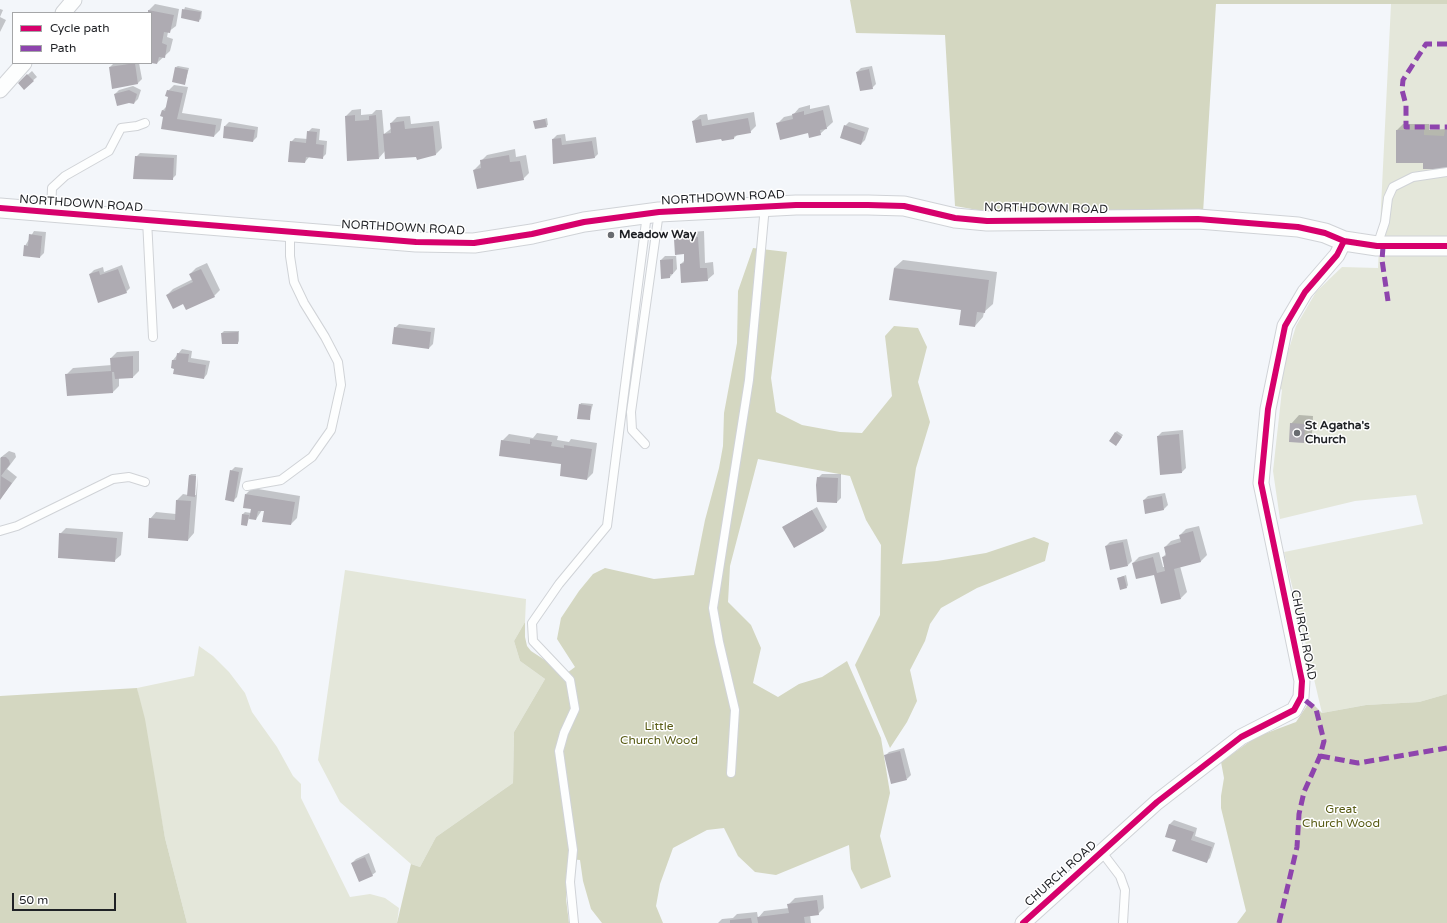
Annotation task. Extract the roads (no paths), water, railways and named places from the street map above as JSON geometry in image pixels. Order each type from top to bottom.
[{"type":"street","points":[[64,12],[74,0]]},
{"type":"street","points":[[0,90],[23,64]]},
{"type":"street","name":"NORTHDOWN ROAD","points":[[0,208],[416,242],[474,243],[532,234],[584,222],[653,213],[796,205],[904,206],[955,218],[987,221],[1198,219],[1298,227],[1325,233],[1344,241],[1377,246],[1447,246]]},
{"type":"street","name":"CHURCH ROAD","points":[[1023,923],[1157,802],[1241,736],[1294,710],[1301,697],[1302,681],[1261,483],[1268,409],[1285,326],[1305,292],[1337,255],[1344,241]]},
{"type":"lane","points":[[51,212],[52,188],[65,176],[109,151],[122,128],[137,126],[145,123]]},
{"type":"lane","points":[[1377,246],[1385,222],[1388,198],[1393,187],[1413,177],[1447,172]]},
{"type":"lane","points":[[731,773],[735,710],[719,642],[713,608],[749,380],[765,206]]},
{"type":"lane","points":[[645,444],[632,430],[631,412],[653,213]]},
{"type":"lane","points":[[574,923],[570,882],[574,850],[559,751],[564,733],[575,709],[570,680],[533,641],[532,623],[559,584],[606,526],[653,213]]},
{"type":"lane","points":[[146,220],[153,337]]},
{"type":"lane","points":[[247,486],[281,480],[312,457],[331,430],[341,385],[338,362],[325,337],[304,303],[294,282],[290,256],[290,232]]},
{"type":"lane","points":[[0,531],[17,526],[113,479],[129,477],[145,482]]},
{"type":"lane","points":[[1101,851],[1120,876],[1125,890],[1123,923]]},
{"type":"place","name":"Meadow Way","points":[[611,235]]},
{"type":"place","name":"St Agatha's Church","points":[[1297,433]]},
{"type":"park label","name":"Little Church Wood","points":[[659,734]]},
{"type":"park label","name":"Great Church Wood","points":[[1341,817]]}]
